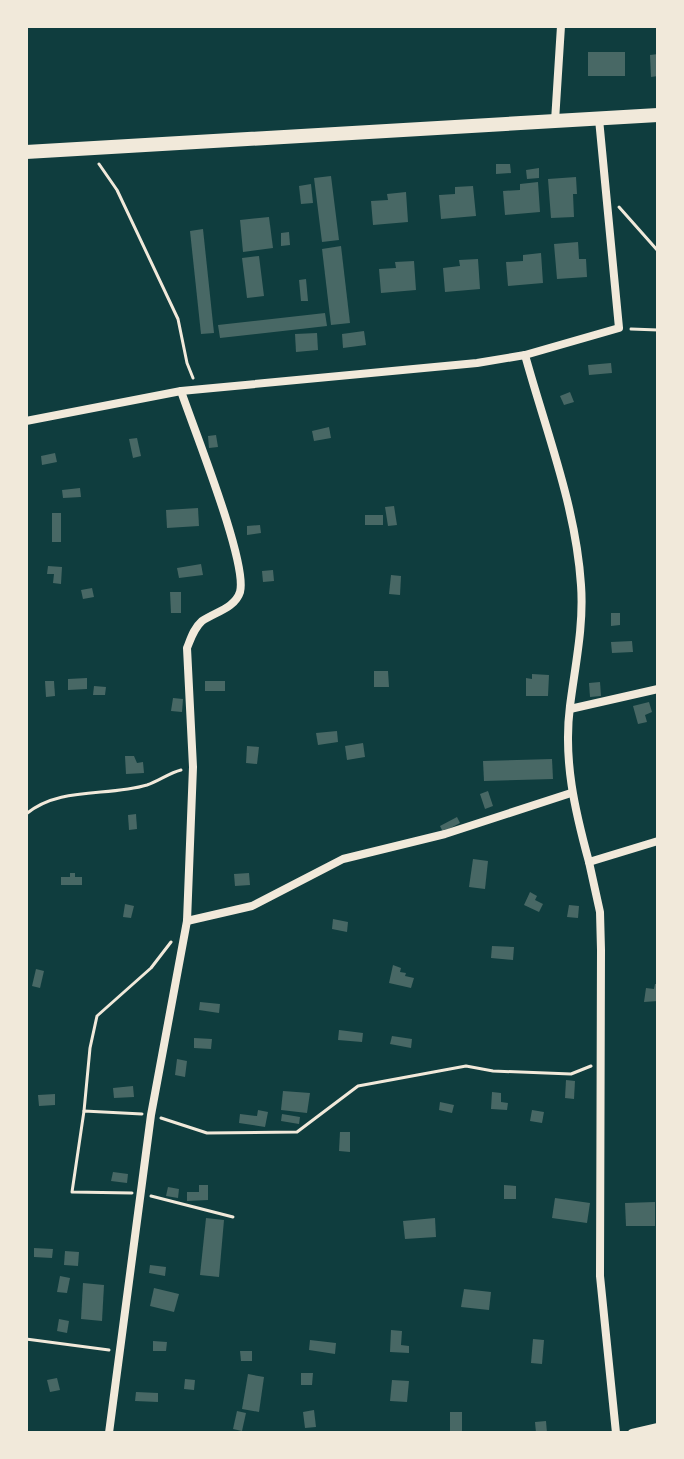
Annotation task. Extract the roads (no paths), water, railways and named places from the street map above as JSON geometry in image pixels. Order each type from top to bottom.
[{"type":"main road","points":[[26,152],[658,115]]},
{"type":"street","points":[[555,121],[561,26]]},
{"type":"street","points":[[26,421],[181,391],[477,363],[525,355],[619,328],[599,119]]},
{"type":"street","points":[[525,355],[566,496],[581,586],[581,629],[570,709],[571,793],[600,912],[600,1276],[616,1433]]},
{"type":"street","points":[[109,1433],[151,1115],[187,921],[193,767],[187,648],[192,633],[201,622],[236,602],[242,578],[231,534],[181,391]]},
{"type":"street","points":[[570,709],[658,689]]},
{"type":"street","points":[[187,921],[252,906],[343,859],[445,834],[571,793]]},
{"type":"street","points":[[589,862],[658,841]]},
{"type":"street","points":[[632,1433],[658,1427]]}]
